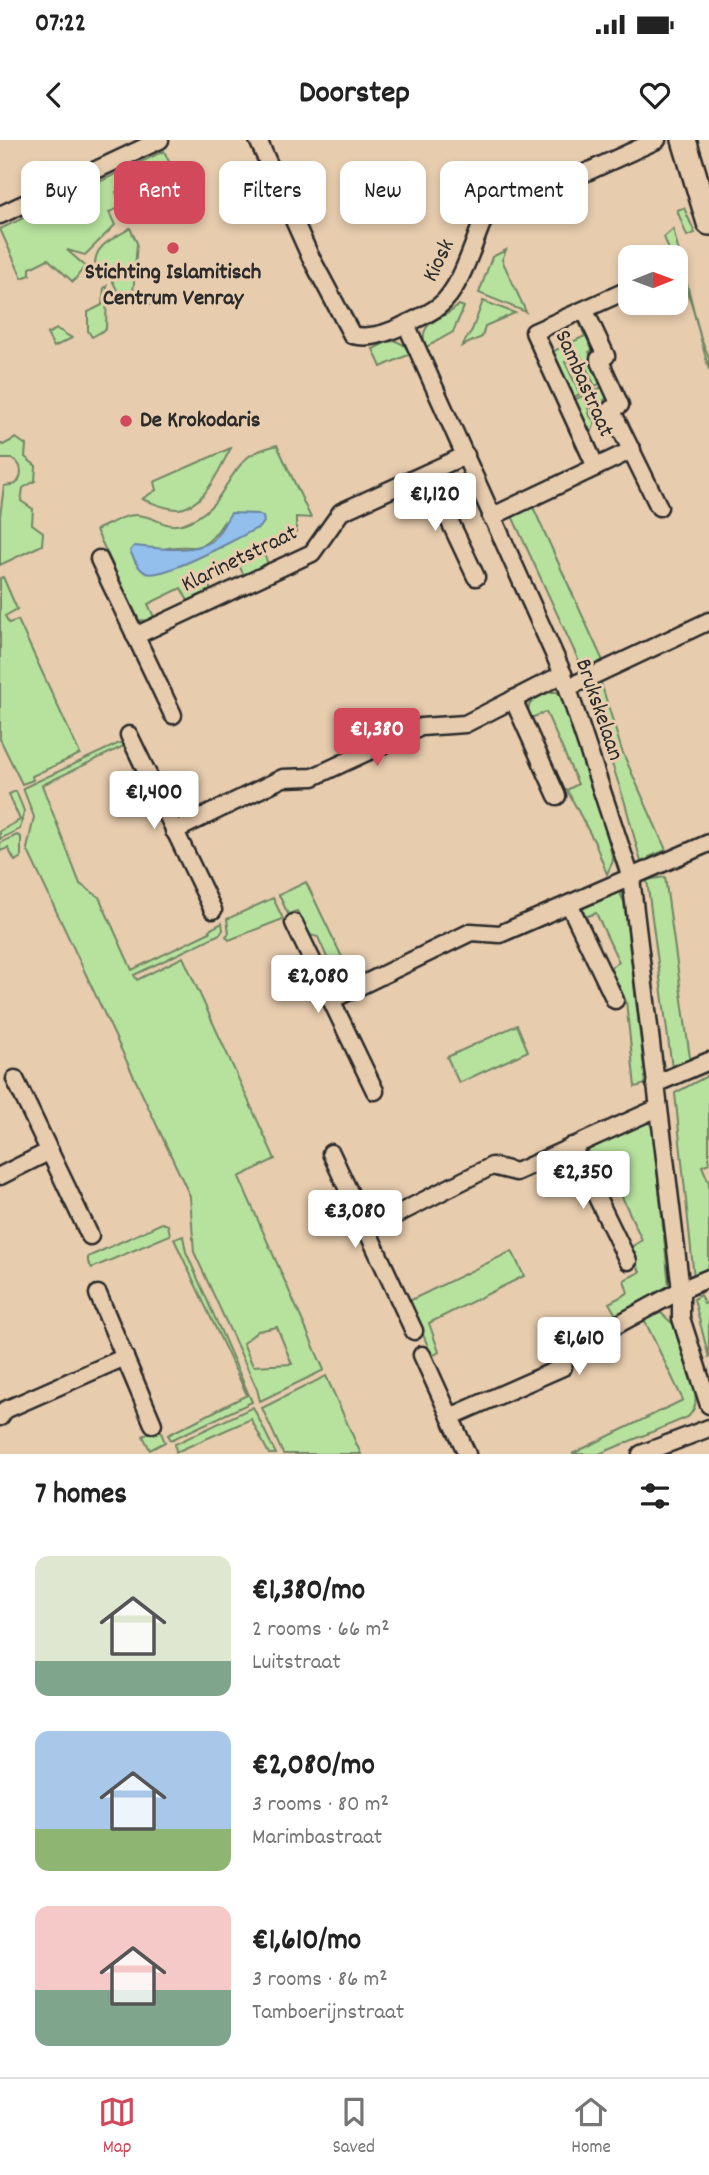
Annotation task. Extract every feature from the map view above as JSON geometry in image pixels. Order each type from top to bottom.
[{"type":"street","points":[[0,215],[160,140]]},
{"type":"street","points":[[258,140],[310,256],[352,335],[374,336],[406,324]]},
{"type":"street","name":"Kiosk","points":[[406,324],[430,312],[449,296],[486,218],[657,140]]},
{"type":"street","points":[[684,140],[709,223]]},
{"type":"street","name":"Sambastraat","points":[[596,467],[534,332],[618,295]]},
{"type":"street","name":"Sambastraat","points":[[585,311],[606,356],[599,359],[620,405],[611,409],[659,507]]},
{"type":"street","name":"Brukskelaan","points":[[406,324],[566,680],[631,878],[681,1290],[681,1318],[709,1405]]},
{"type":"street","name":"Sambastraat","points":[[491,517],[632,450]]},
{"type":"street","name":"Klarinetstraat","points":[[135,636],[312,552],[341,512],[466,455]]},
{"type":"street","points":[[427,472],[476,577]]},
{"type":"street","points":[[99,559],[173,715]]},
{"type":"street","points":[[174,831],[283,778],[313,777],[421,727],[465,724],[513,699],[709,621]]},
{"type":"street","points":[[513,699],[557,796]]},
{"type":"street","points":[[129,735],[213,910]]},
{"type":"street","points":[[331,1000],[471,932],[500,934],[709,843]]},
{"type":"street","points":[[569,904],[615,1000]]},
{"type":"street","points":[[294,922],[375,1091]]},
{"type":"street","points":[[655,1084],[709,1061]]},
{"type":"street","points":[[15,1079],[90,1236]]},
{"type":"street","points":[[366,1230],[492,1166],[516,1172],[658,1108]]},
{"type":"street","points":[[572,1146],[628,1261]]},
{"type":"street","points":[[0,1176],[50,1151]]},
{"type":"street","points":[[331,1153],[414,1331]]},
{"type":"street","points":[[450,1417],[564,1367],[565,1353],[681,1290],[709,1278]]},
{"type":"street","points":[[98,1294],[153,1424]]},
{"type":"street","points":[[422,1355],[467,1454]]},
{"type":"street","points":[[0,1417],[5,1410],[125,1357]]},
{"type":"street","points":[[641,1454],[709,1428]]},
{"type":"green space","points":[[164,151],[169,161],[143,161]]},
{"type":"green space","points":[[114,175],[114,210],[109,212],[115,225],[85,255],[67,250],[85,266],[73,282],[48,259],[30,268],[30,275],[22,278],[0,229],[21,219],[21,224],[100,224],[100,181]]},
{"type":"green space","points":[[684,208],[695,233],[687,236],[677,210]]},
{"type":"green space","points":[[130,228],[137,243],[133,294],[173,298],[159,306],[120,297],[109,273],[95,264],[103,246]]},
{"type":"green space","points":[[673,229],[677,245],[667,245],[664,237]]},
{"type":"green space","points":[[506,250],[502,260],[526,312],[479,293],[492,257]]},
{"type":"green space","points":[[107,286],[106,329],[92,337],[88,331],[88,312],[102,305],[104,288]]},
{"type":"green space","points":[[688,288],[701,339],[709,357],[709,370],[691,302]]},
{"type":"green space","points":[[483,301],[515,313],[485,326],[482,337],[462,346],[472,330]]},
{"type":"green space","points":[[459,305],[464,307],[453,332],[426,347],[424,338],[428,326]]},
{"type":"green space","points":[[582,321],[595,348],[589,352],[603,382],[595,386],[580,355],[565,362],[580,394],[572,398],[546,341],[547,338],[554,351],[585,336],[579,322]]},
{"type":"green space","points":[[57,329],[72,338],[54,347],[47,334]]},
{"type":"green space","points":[[396,341],[404,345],[410,354],[381,367],[373,349]]},
{"type":"green space","points":[[604,386],[610,396],[604,400],[615,423],[609,424],[597,419],[593,411],[591,401],[596,398],[592,392]]},
{"type":"green space","points":[[585,395],[590,416],[595,422],[590,437],[573,400]]},
{"type":"green space","points":[[16,438],[26,445],[25,457],[36,466],[35,481],[23,488],[21,501],[33,509],[32,524],[43,532],[42,545],[0,565],[0,516],[4,486],[16,484],[21,470],[13,459],[0,459],[0,443],[3,445]]},
{"type":"green space","points":[[277,445],[311,518],[296,517],[296,532],[262,549],[268,564],[244,575],[237,562],[205,577],[211,590],[188,601],[181,588],[148,604],[154,617],[149,621],[139,620],[96,530],[132,515],[145,516],[170,525],[194,519],[210,507],[246,459],[258,451]],"holes":[[[223,523],[222,547],[135,563],[172,547],[201,546]]]},
{"type":"green space","points":[[231,448],[211,485],[197,501],[179,509],[142,499],[156,490],[154,482]]},
{"type":"green space","points":[[533,507],[603,661],[583,670],[512,516]]},
{"type":"green space","points":[[3,577],[17,609],[5,616],[9,623],[18,620],[80,754],[32,776],[33,780],[22,784],[0,739],[0,578]]},
{"type":"green space","points":[[597,681],[601,683],[622,751],[666,850],[649,857],[651,861],[641,862],[625,803],[588,691],[589,684]]},
{"type":"green space","points":[[551,692],[557,692],[563,697],[608,838],[613,861],[607,874],[595,843],[567,790],[578,784],[546,712],[531,718],[529,712],[528,708],[533,701]]},
{"type":"green space","points":[[126,740],[128,744],[42,785],[80,884],[99,897],[132,970],[210,932],[209,930],[222,923],[223,930],[220,934],[134,975],[137,980],[183,957],[275,1159],[239,1177],[324,1370],[260,1401],[257,1389],[194,1252],[190,1196],[27,849],[34,817],[23,788]],"holes":[[[277,1327],[292,1364],[253,1366],[243,1343],[258,1331]]]},
{"type":"green space","points":[[16,791],[24,811],[20,829],[0,839],[0,831],[20,820],[9,794]]},
{"type":"green space","points":[[17,835],[21,837],[21,857],[15,861],[8,848],[0,851],[0,843]]},
{"type":"green space","points":[[665,877],[690,1058],[688,1063],[672,1068],[647,880]]},
{"type":"green space","points":[[306,882],[353,980],[339,984],[334,982],[327,971],[334,974],[337,967],[330,964],[318,937],[310,935],[297,911],[288,914],[279,895]]},
{"type":"green space","points":[[610,893],[620,893],[624,902],[646,1084],[635,1087],[626,1001],[607,969],[619,962],[596,913],[582,918],[584,906]]},
{"type":"green space","points":[[273,898],[283,919],[229,940],[226,936],[229,933],[227,919]]},
{"type":"green space","points":[[517,1025],[528,1051],[459,1083],[447,1057]]},
{"type":"green space","points":[[709,1075],[709,1163],[702,1166],[709,1183],[709,1263],[704,1278],[694,1278],[675,1093]]},
{"type":"green space","points":[[646,1121],[653,1130],[669,1286],[665,1293],[616,1315],[609,1303],[628,1293],[624,1280],[640,1272],[630,1248],[642,1240],[603,1156],[590,1162],[587,1155],[596,1143]]},
{"type":"green space","points":[[162,1223],[168,1225],[170,1235],[92,1268],[88,1262],[88,1257]]},
{"type":"green space","points":[[183,1236],[186,1252],[252,1402],[171,1440],[168,1435],[247,1395],[174,1239]]},
{"type":"green space","points":[[512,1251],[524,1276],[429,1323],[439,1352],[432,1356],[409,1301]]},
{"type":"green space","points":[[700,1295],[704,1304],[709,1302],[709,1358],[694,1299]]},
{"type":"green space","points":[[661,1313],[673,1324],[695,1395],[693,1411],[688,1417],[599,1454],[572,1454],[683,1400],[644,1319]]},
{"type":"green space","points":[[326,1376],[361,1454],[283,1454],[262,1408]]},
{"type":"green space","points":[[253,1407],[276,1454],[269,1454],[251,1419],[176,1452],[175,1444]]},
{"type":"green space","points":[[159,1428],[165,1442],[150,1450],[143,1436]]},
{"type":"water","points":[[231,513],[258,514],[263,517],[264,522],[203,556],[155,573],[143,571],[130,551],[134,546],[174,549],[204,545],[215,538]]},
{"type":"place","name":"Stichting Islamitisch Centrum Venray","points":[[173,248]]},
{"type":"place","name":"De Krokodaris","points":[[126,421]]}]
